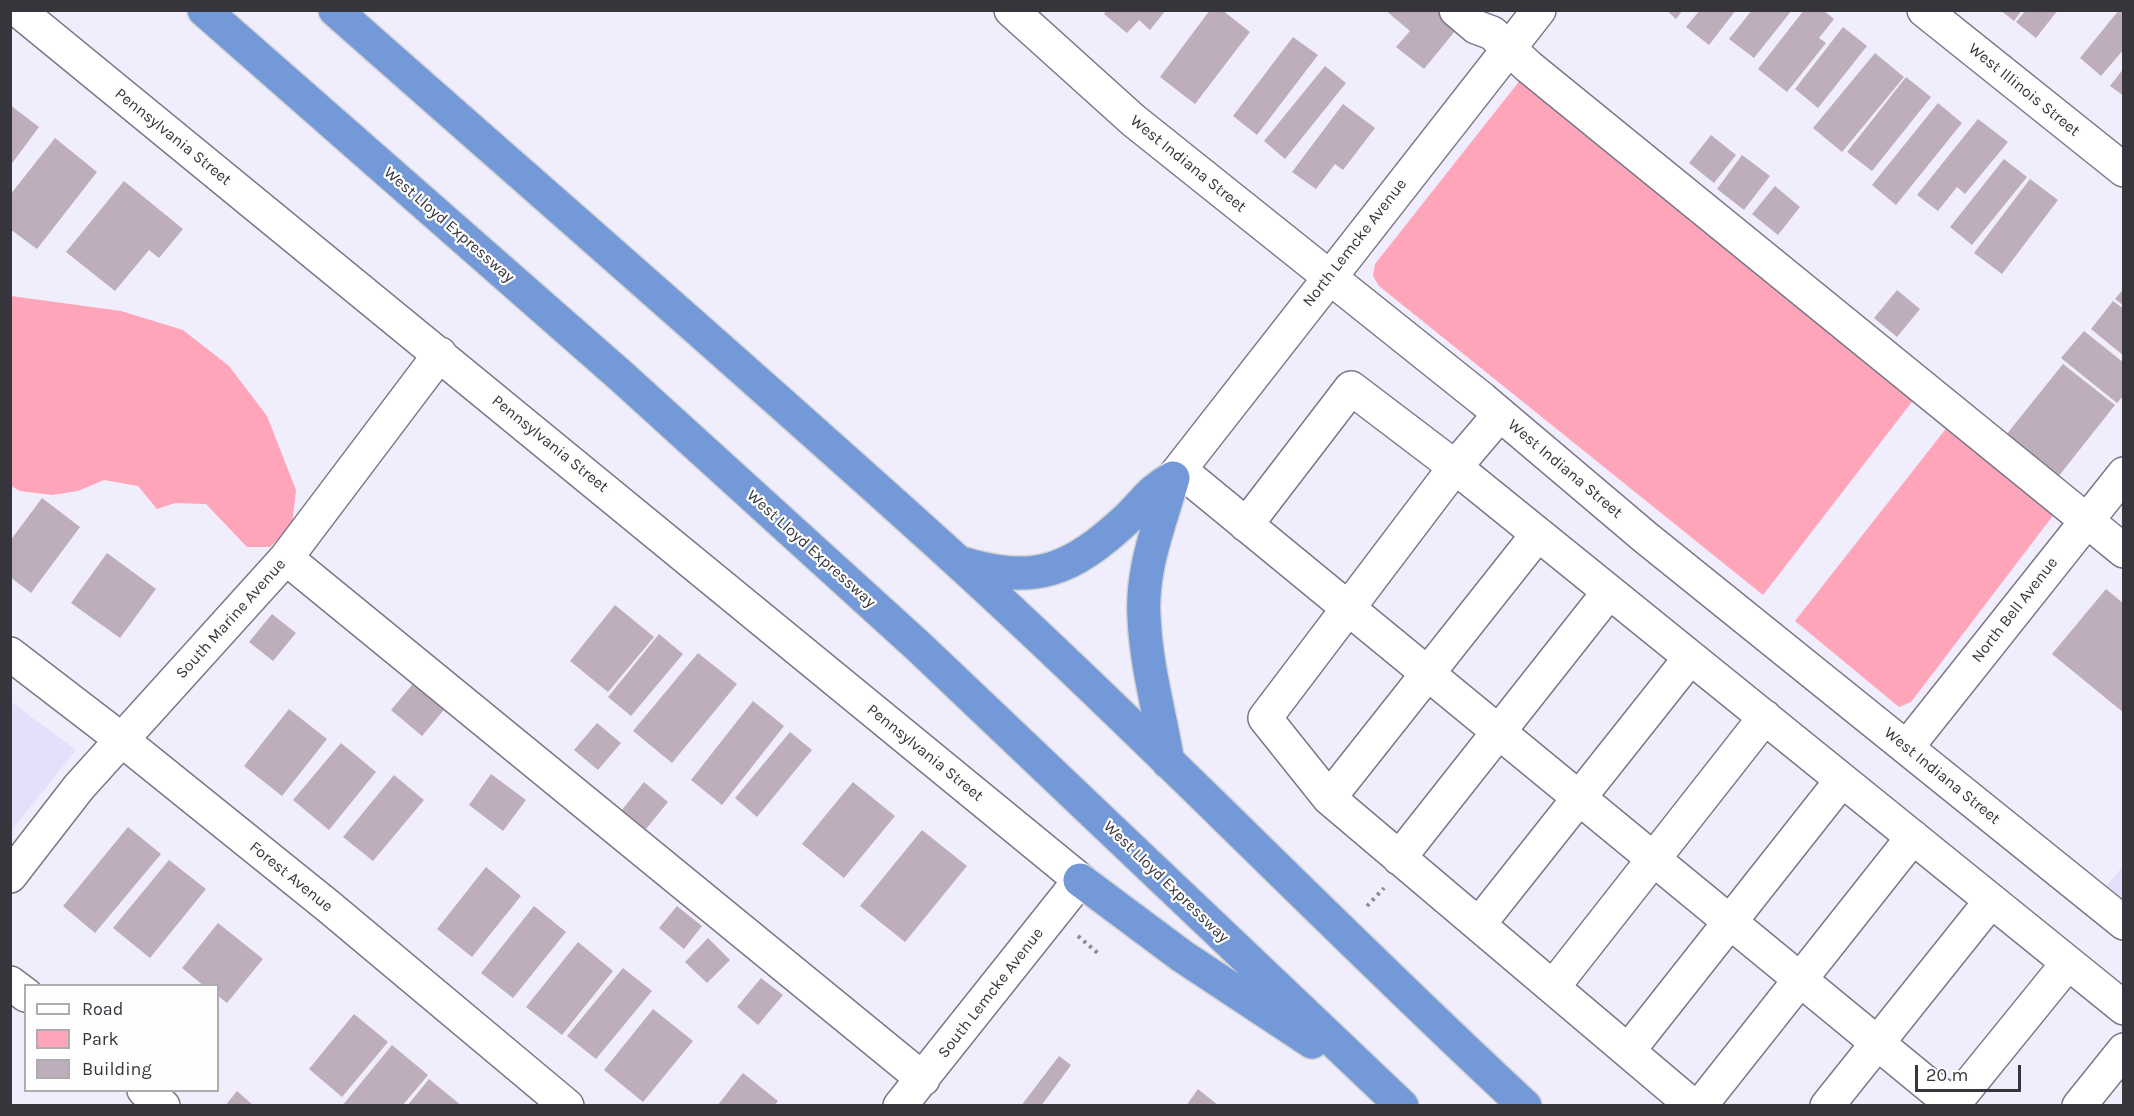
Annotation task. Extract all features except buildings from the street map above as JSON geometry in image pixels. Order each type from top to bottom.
[{"type":"highway","name":"West Lloyd Expressway","points":[[204,10],[621,376],[918,646],[1394,1099]]},
{"type":"highway","points":[[335,10],[958,562],[1168,762],[1384,975],[1525,1106]]},
{"type":"highway","points":[[958,562],[988,571],[1023,574],[1061,566],[1090,552],[1131,515],[1154,488],[1176,474]]},
{"type":"highway","points":[[1168,762],[1150,669],[1143,615],[1149,559],[1176,474]]},
{"type":"highway","points":[[1080,880],[1182,956],[1394,1099]]},
{"type":"street","name":"Pennsylvania Street","points":[[18,10],[1080,880]]},
{"type":"street","name":"West Indiana Street","points":[[1011,10],[1132,120],[1500,414],[1645,537],[1907,747],[2119,909]]},
{"type":"street","points":[[1456,10],[1509,47],[1529,67],[2085,522],[2124,551]]},
{"type":"street","name":"North Lemcke Avenue","points":[[1176,474],[1539,10]]},
{"type":"street","name":"West Illinois Street","points":[[1924,10],[2124,170]]},
{"type":"street","name":"South Marine Avenue","points":[[10,876],[79,787],[286,558],[440,354]]},
{"type":"street","points":[[1246,525],[1351,388],[1455,467],[2124,1008]]},
{"type":"street","points":[[1500,414],[1455,467],[1346,608],[1265,718],[1329,798],[1394,870],[1479,924],[1693,1106]]},
{"type":"street","points":[[1176,474],[1246,525],[1953,1105],[2068,963]]},
{"type":"street","name":"North Bell Avenue","points":[[1907,747],[2124,474]]},
{"type":"street","points":[[1329,798],[1538,534]]},
{"type":"street","points":[[286,558],[923,1079]]},
{"type":"street","points":[[1394,870],[1498,732],[1609,592]]},
{"type":"street","name":"Forest Avenue","points":[[10,654],[123,740],[567,1106]]},
{"type":"street","points":[[1479,924],[1690,657]]},
{"type":"street","points":[[1553,987],[1765,717]]},
{"type":"street","points":[[1628,1051],[1842,780]]},
{"type":"street","points":[[1700,1106],[1913,837]]},
{"type":"street","name":"South Lemcke Avenue","points":[[900,1106],[1080,880]]},
{"type":"street","points":[[1827,1106],[1991,901]]},
{"type":"street","points":[[10,983],[24,994]]},
{"type":"street","points":[[2079,1106],[2124,1050]]},
{"type":"street","points":[[146,1092],[163,1106]]},
{"type":"path","points":[[1367,906],[1394,870]]},
{"type":"shaded area","points":[[11,702],[76,750],[11,831]]},
{"type":"shaded area","points":[[2123,866],[2123,905],[2104,889]]},
{"type":"green space","points":[[1525,74],[1918,394],[1763,595],[1379,286],[1373,276],[1375,264]]},
{"type":"green space","points":[[11,296],[121,311],[183,330],[229,366],[267,416],[296,490],[292,525],[270,547],[247,547],[206,504],[175,503],[157,509],[138,486],[104,480],[78,491],[52,495],[20,491],[11,486]]},
{"type":"green space","points":[[1952,421],[2058,509],[1911,702],[1899,707],[1795,621]]}]
